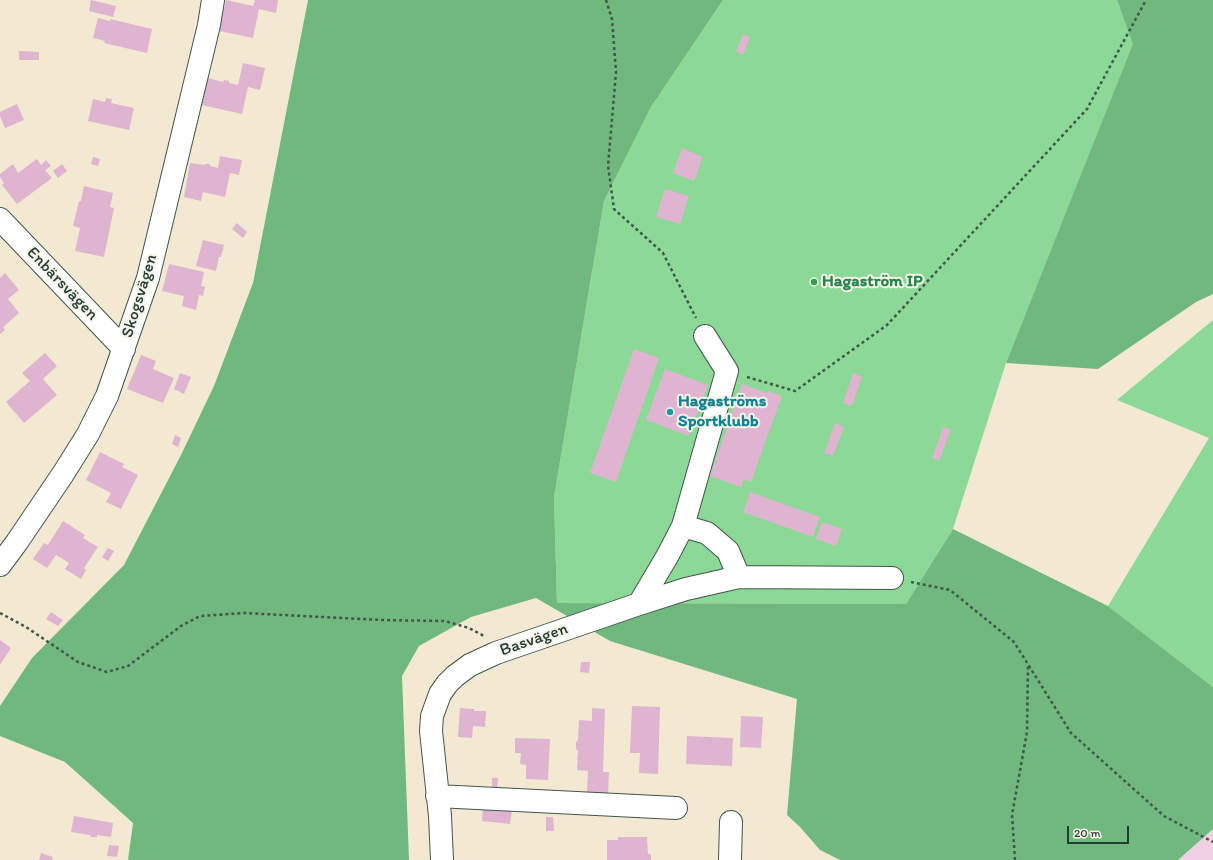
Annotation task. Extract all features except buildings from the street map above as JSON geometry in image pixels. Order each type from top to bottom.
[{"type":"street","name":"Skogsvägen","points":[[0,565],[18,542],[63,474],[88,434],[107,396],[148,278],[209,25],[213,0]]},
{"type":"street","name":"Enbärsvägen","points":[[0,219],[124,348]]},
{"type":"street","points":[[639,604],[683,526],[727,371],[705,336]]},
{"type":"street","points":[[683,526],[707,533],[728,551],[739,577]]},
{"type":"street","name":"Basvägen","points":[[442,860],[440,816],[431,731],[432,716],[447,684],[470,665],[496,653],[639,604],[686,589],[739,577],[892,578]]},
{"type":"street","points":[[437,796],[676,808]]},
{"type":"street","points":[[730,860],[731,822]]},
{"type":"path","points":[[606,0],[612,19],[616,72],[608,166],[614,209],[663,253],[705,336]]},
{"type":"path","points":[[727,371],[795,391],[887,325],[1087,109],[1146,0]]},
{"type":"path","points":[[892,578],[950,590],[1014,642],[1071,733],[1164,816],[1213,842]]},
{"type":"path","points":[[0,613],[26,627],[78,662],[107,672],[128,666],[181,626],[200,616],[244,613],[374,620],[445,621],[469,628],[487,637],[496,653]]},
{"type":"path","points":[[1015,860],[1012,815],[1028,732],[1028,665]]},
{"type":"shaded area","points":[[1213,829],[1213,860],[1178,860]]},
{"type":"green space","points":[[308,0],[723,0],[651,107],[604,201],[554,497],[557,603],[906,604],[953,529],[1108,606],[1213,687],[1213,829],[1178,860],[840,860],[820,850],[800,827],[787,815],[797,699],[610,641],[536,598],[471,617],[419,646],[402,676],[409,860],[128,860],[133,823],[65,762],[0,736],[0,706],[32,658],[124,565],[181,455],[214,386],[253,283]]},
{"type":"green space","name":"Hagaström IP","points":[[723,0],[1117,0],[1134,44],[1006,363],[953,529],[906,604],[557,603],[554,497],[604,201],[651,107]]},
{"type":"green space","points":[[1117,0],[1213,0],[1213,294],[1196,302],[1098,369],[1006,363],[1133,44]]},
{"type":"green space","points":[[1213,320],[1213,687],[1108,606],[1209,438],[1117,400]]},
{"type":"place","name":"Hagaström IP","points":[[814,282]]},
{"type":"place","name":"Hagaströms Sportklubb","points":[[670,412]]}]
